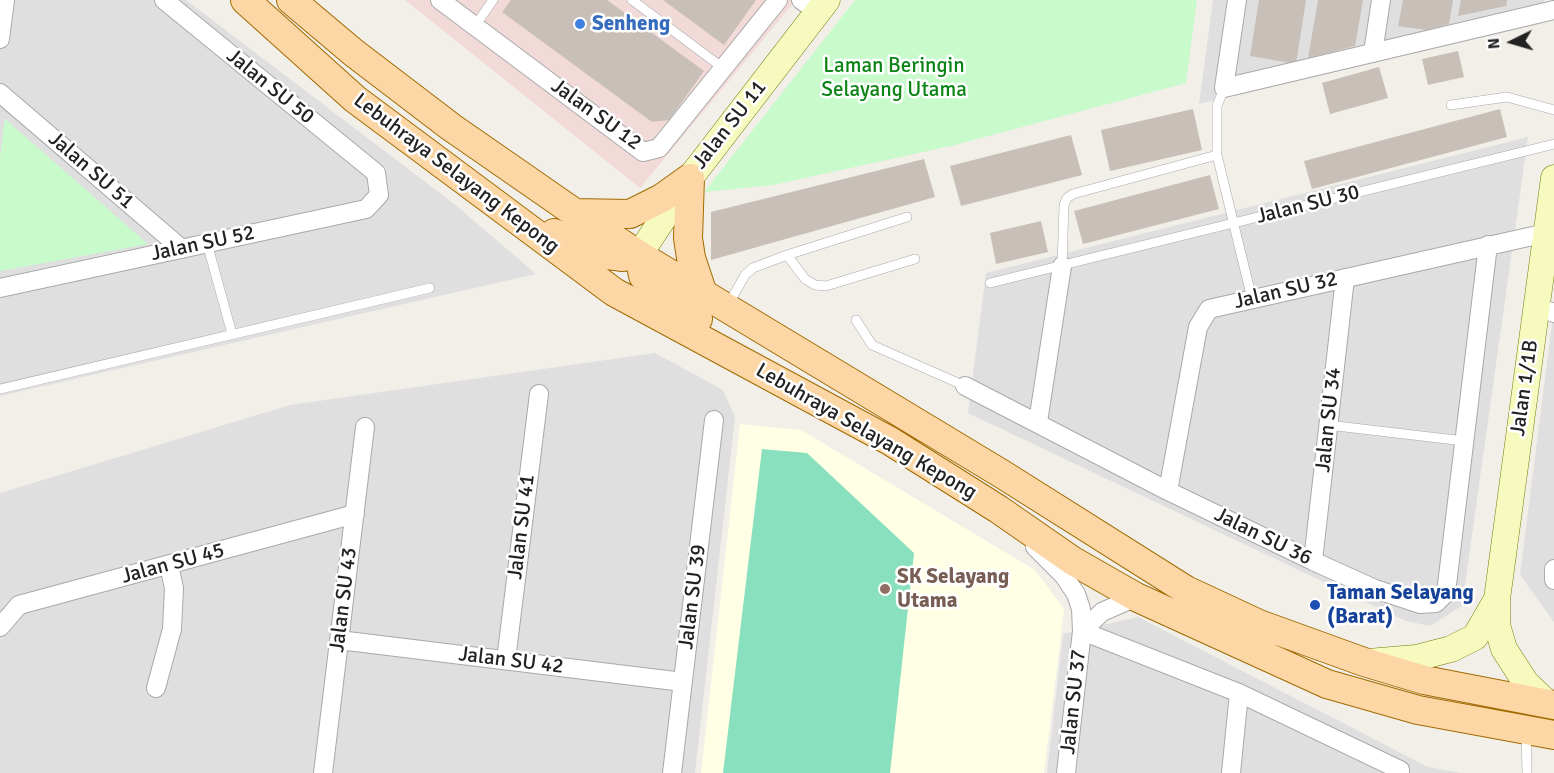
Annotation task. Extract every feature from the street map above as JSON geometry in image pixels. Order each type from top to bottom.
[{"type":"main road","name":"Lebuhraya Selayang Kepong","points":[[245,0],[355,99],[614,292],[857,424],[998,509],[1073,561],[1136,597],[1327,684],[1418,710],[1554,735]]},
{"type":"main road","name":"Lebuhraya Selayang Kepong","points":[[293,1],[354,53],[451,127],[575,213],[639,255],[1002,474],[1186,590],[1259,624],[1364,662],[1424,680],[1551,705]]},
{"type":"main road","points":[[575,213],[630,214],[662,198],[690,178]]},
{"type":"main road","points":[[690,178],[688,238],[691,258],[702,291]]},
{"type":"main road","points":[[518,221],[538,226],[599,254],[621,257],[639,255],[644,276],[656,290],[857,424]]},
{"type":"street","points":[[0,39],[5,0]]},
{"type":"street","name":"Jalan SU 50","points":[[164,0],[376,173]]},
{"type":"street","name":"Jalan SU 12","points":[[440,0],[643,152],[659,148],[778,0]]},
{"type":"street","points":[[1237,0],[1224,88],[1373,53],[1521,9],[1554,10]]},
{"type":"street","points":[[1373,53],[1381,0]]},
{"type":"street","name":"Jalan SU 11","points":[[639,255],[690,178],[815,4]]},
{"type":"street","name":"Jalan SU 51","points":[[0,93],[182,249]]},
{"type":"street","name":"Jalan SU 52","points":[[0,288],[366,209],[379,195],[376,173]]},
{"type":"street","name":"Jalan 1/1B","points":[[1497,599],[1545,310],[1546,233],[1554,178]]},
{"type":"street","name":"Jalan SU 32","points":[[1168,490],[1198,327],[1202,317],[1209,309],[1546,233]]},
{"type":"street","name":"Jalan SU 36","points":[[965,386],[1313,561],[1375,589],[1420,604],[1436,603],[1446,593],[1488,245]]},
{"type":"street","points":[[1038,422],[1062,266]]},
{"type":"street","name":"Jalan SU 34","points":[[1313,561],[1345,278]]},
{"type":"street","name":"Jalan SU 41","points":[[506,660],[539,394]]},
{"type":"street","name":"Jalan SU 39","points":[[672,773],[714,420]]},
{"type":"street","name":"Jalan SU 43","points":[[323,773],[365,427]]},
{"type":"street","name":"Jalan SU 37","points":[[998,509],[1064,576],[1076,594],[1081,609],[1082,631],[1066,773]]},
{"type":"street","name":"Jalan SU 45","points":[[0,627],[19,605],[354,514]]},
{"type":"street","points":[[156,688],[172,628],[174,588],[170,565]]},
{"type":"street","points":[[1554,569],[1554,580]]},
{"type":"street","points":[[1136,597],[1102,612],[1082,631],[1239,693],[1402,772]]},
{"type":"street","points":[[1364,662],[1416,658],[1451,649],[1476,637],[1497,599]]},
{"type":"street","points":[[1497,599],[1497,625],[1504,649],[1526,683],[1551,705]]},
{"type":"street","name":"Jalan SU 42","points":[[339,640],[683,682]]},
{"type":"street","points":[[1232,773],[1239,693]]},
{"type":"lane","points":[[475,26],[493,0]]},
{"type":"lane","points":[[632,0],[723,68]]},
{"type":"lane","points":[[1224,88],[1217,106],[1217,155],[1252,299]]},
{"type":"lane","points":[[1451,105],[1507,97],[1554,110]]},
{"type":"lane","name":"Jalan SU 30","points":[[990,283],[1554,144]]},
{"type":"lane","points":[[1062,266],[1067,198],[1073,194],[1217,155]]},
{"type":"lane","points":[[727,307],[745,275],[764,263],[908,217]]},
{"type":"lane","points":[[207,243],[232,334]]},
{"type":"lane","points":[[787,255],[805,279],[815,285],[826,285],[915,259]]},
{"type":"lane","points":[[0,389],[430,288]]},
{"type":"lane","points":[[856,320],[872,345],[965,386]]},
{"type":"lane","points":[[1328,425],[1464,441]]},
{"type":"lane","points":[[1526,730],[1527,773]]},
{"type":"shaded area","points":[[0,0],[186,0],[453,203],[536,274],[0,396]]},
{"type":"shaded area","points":[[405,0],[796,0],[640,188]]},
{"type":"shaded area","points":[[1213,0],[1544,0],[1540,24],[1199,104]]},
{"type":"shaded area","points":[[1528,137],[1462,606],[1430,626],[1406,621],[968,413],[986,273]]},
{"type":"shaded area","points":[[1554,307],[1554,622],[1520,575]]},
{"type":"shaded area","points":[[655,353],[723,390],[735,417],[695,773],[0,773],[0,493],[290,405]]},
{"type":"shaded area","name":"SK Selayang Utama","points":[[740,424],[801,430],[1035,570],[1064,609],[1044,773],[701,773]]},
{"type":"shaded area","points":[[1138,617],[1428,767],[1461,773],[1047,773],[1063,634]]},
{"type":"green space","name":"Laman Beringin Selayang Utama","points":[[855,0],[1197,0],[1186,83],[955,145],[773,185],[704,192]]},
{"type":"green space","points":[[5,119],[148,244],[0,271],[0,158]]},
{"type":"green space","points":[[762,449],[807,453],[914,553],[890,773],[723,773]]},
{"type":"building","points":[[511,0],[607,0],[704,71],[669,120],[652,122],[502,12]]},
{"type":"building","points":[[663,0],[756,0],[724,45]]},
{"type":"building","points":[[1259,0],[1306,0],[1296,64],[1250,56]]},
{"type":"building","points":[[1318,0],[1363,0],[1355,46],[1308,58]]},
{"type":"building","points":[[1403,0],[1453,0],[1449,24],[1426,30],[1398,26]]},
{"type":"building","points":[[1461,0],[1507,0],[1506,6],[1458,16]]},
{"type":"building","points":[[1458,51],[1464,77],[1428,85],[1422,59]]},
{"type":"building","points":[[1379,67],[1388,98],[1330,114],[1322,83]]},
{"type":"building","points":[[1193,109],[1202,150],[1110,171],[1101,130]]},
{"type":"building","points":[[1500,109],[1507,137],[1312,189],[1304,161]]},
{"type":"building","points":[[1071,135],[1082,175],[961,206],[950,166]]},
{"type":"building","points":[[924,159],[935,197],[711,260],[711,212]]},
{"type":"building","points":[[1210,175],[1219,209],[1083,244],[1074,211]]},
{"type":"building","points":[[1041,221],[1048,252],[996,264],[990,233]]},
{"type":"place","name":"Senheng","points":[[580,24]]},
{"type":"place","name":"SK Selayang Utama","points":[[885,589]]},
{"type":"place","name":"Taman Selayang (Barat)","points":[[1315,605]]}]
